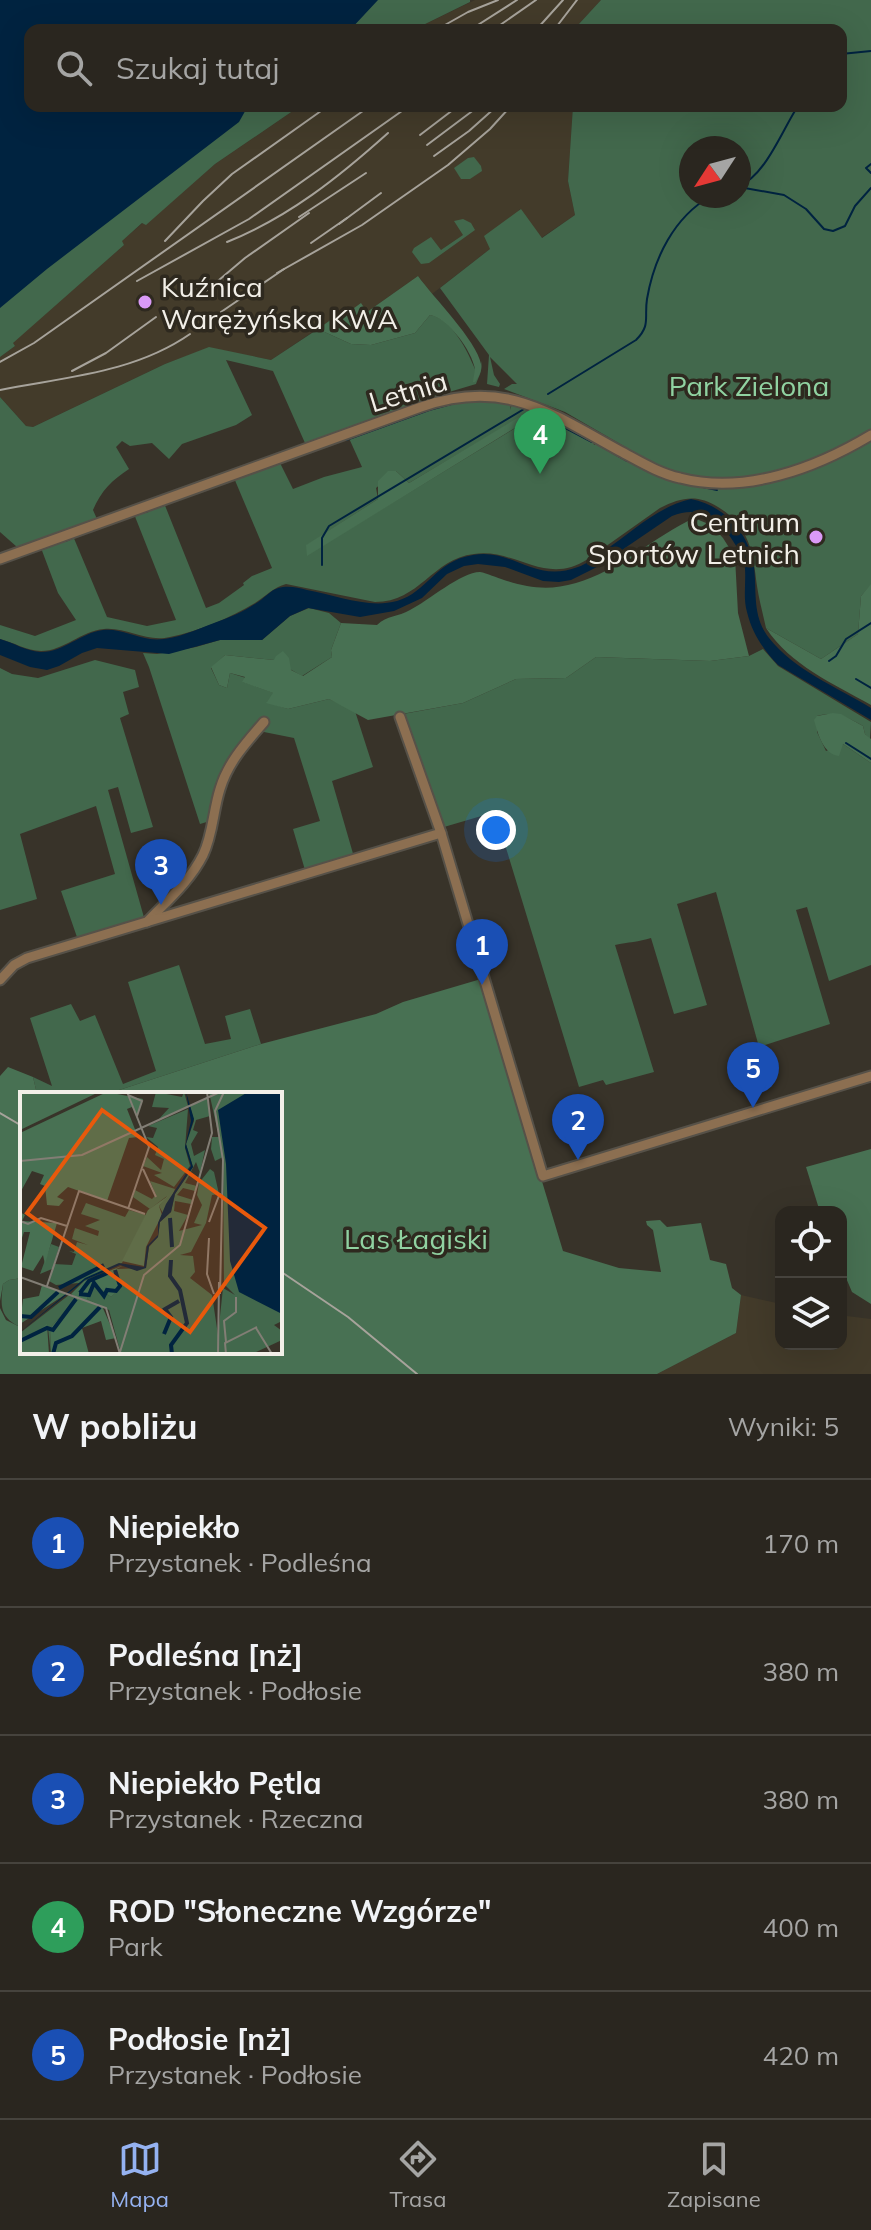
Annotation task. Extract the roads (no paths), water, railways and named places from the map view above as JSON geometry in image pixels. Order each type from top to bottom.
[{"type":"street","name":"Letnia","points":[[0,559],[421,407],[457,397],[502,397],[531,404],[652,468],[705,483],[733,483],[770,477],[833,456],[871,435]]},
{"type":"street","points":[[400,717],[441,833],[543,1176],[871,1076]]},
{"type":"street","points":[[147,922],[196,868],[213,825],[223,780],[241,747],[264,722]]},
{"type":"street","points":[[0,980],[22,960],[441,833]]},
{"type":"water","points":[[0,0],[378,0],[356,24],[24,24],[24,112],[245,112],[239,122],[0,308]]},
{"type":"water","points":[[691,499],[724,514],[747,543],[754,567],[758,613],[769,638],[803,669],[871,708],[871,720],[778,665],[759,640],[749,620],[744,562],[739,551],[715,520],[691,512],[672,516],[597,567],[571,580],[543,581],[505,567],[478,564],[447,574],[422,598],[394,611],[360,617],[308,608],[290,616],[262,640],[220,640],[169,654],[97,648],[47,670],[0,655],[0,639],[40,652],[56,649],[103,630],[150,639],[174,637],[237,614],[283,587],[363,602],[397,601],[417,591],[449,563],[473,555],[501,556],[536,569],[563,571],[585,564],[656,514]]},
{"type":"waterway","points":[[847,53],[871,51]]},
{"type":"waterway","points":[[751,178],[773,151],[795,112]]},
{"type":"waterway","points":[[871,164],[866,168],[871,173]]},
{"type":"waterway","points":[[751,189],[784,195],[806,209],[824,229],[833,231],[845,226],[855,206],[871,188]]},
{"type":"waterway","points":[[548,394],[641,335],[650,284],[661,254],[676,227],[694,208]]},
{"type":"waterway","points":[[346,440],[455,403]]},
{"type":"waterway","points":[[322,565],[322,538],[329,526],[527,409]]},
{"type":"waterway","points":[[539,414],[592,442]]},
{"type":"waterway","points":[[597,444],[627,461]]},
{"type":"waterway","points":[[282,462],[289,459]]},
{"type":"waterway","points":[[276,464],[280,463]]},
{"type":"waterway","points":[[634,464],[670,480],[717,490]]},
{"type":"waterway","points":[[234,479],[271,466]]},
{"type":"waterway","points":[[204,490],[210,488]]},
{"type":"waterway","points":[[178,500],[199,492]]},
{"type":"waterway","points":[[152,509],[164,505]]},
{"type":"waterway","points":[[141,513],[148,511]]},
{"type":"waterway","points":[[121,520],[133,516]]},
{"type":"waterway","points":[[96,529],[105,526]]},
{"type":"waterway","points":[[74,537],[89,532]]},
{"type":"waterway","points":[[65,541],[72,538]]},
{"type":"waterway","points":[[36,551],[50,546]]},
{"type":"waterway","points":[[0,564],[31,553]]},
{"type":"waterway","points":[[829,661],[836,656],[846,639],[871,623]]},
{"type":"waterway","points":[[856,679],[871,688]]},
{"type":"waterway","points":[[846,743],[871,759]]},
{"type":"railway","points":[[447,24],[498,0]]},
{"type":"railway","points":[[479,24],[517,0]]},
{"type":"railway","points":[[502,24],[536,0]]},
{"type":"railway","points":[[541,24],[563,0]]},
{"type":"railway","points":[[559,24],[577,0]]},
{"type":"railway","points":[[165,241],[232,174],[320,112]]},
{"type":"railway","points":[[0,362],[34,343],[361,112]]},
{"type":"railway","points":[[137,281],[249,219],[401,112]]},
{"type":"railway","points":[[420,135],[450,112]]},
{"type":"railway","points":[[427,145],[471,112]]},
{"type":"railway","points":[[434,156],[490,112]]},
{"type":"railway","points":[[277,273],[362,225],[448,165],[506,112]]},
{"type":"railway","points":[[227,242],[271,221],[312,195],[388,133]]},
{"type":"railway","points":[[299,217],[366,173]]},
{"type":"railway","points":[[339,224],[381,193]]},
{"type":"railway","points":[[206,291],[245,258],[309,213]]},
{"type":"railway","points":[[311,243],[347,218]]},
{"type":"railway","points":[[221,312],[284,269]]},
{"type":"railway","points":[[72,371],[106,353],[156,317]]},
{"type":"railway","points":[[0,390],[122,365],[168,347],[190,334]]},
{"type":"railway","points":[[0,1113],[20,1125]]},
{"type":"railway","points":[[282,1272],[348,1317],[417,1374]]},
{"type":"place","name":"Kuźnica Warężyńska KWA","points":[[145,302]]},
{"type":"place","name":"ROD \"Słoneczne Wzgórze\"","points":[[540,474]]},
{"type":"place","name":"Centrum Sportów Letnich","points":[[816,537]]},
{"type":"place","name":"Niepiekło Pętla","points":[[161,905]]},
{"type":"place","name":"Niepiekło","points":[[482,985]]},
{"type":"place","name":"Podłosie [nż]","points":[[753,1108]]},
{"type":"place","name":"Podleśna [nż]","points":[[578,1160]]},
{"type":"park label","name":"Park Zielona","points":[[749,385]]},
{"type":"park label","name":"Las Łagiski","points":[[416,1238]]}]
